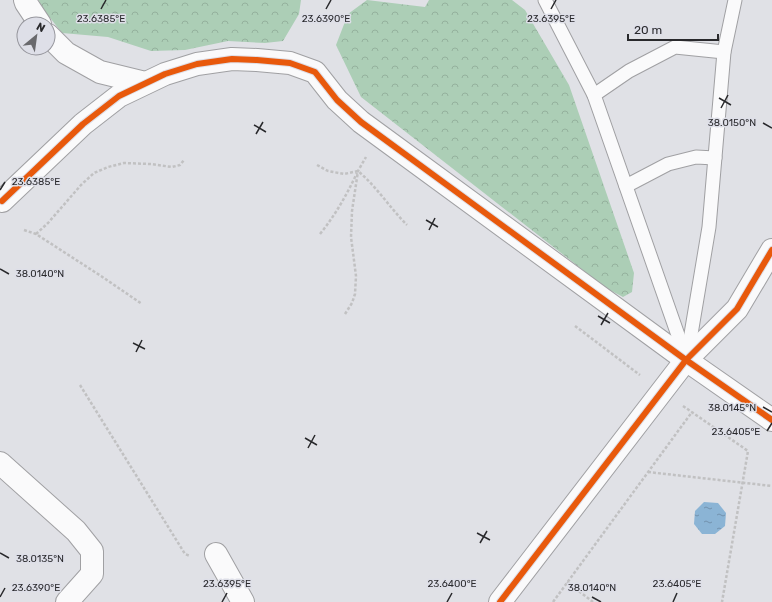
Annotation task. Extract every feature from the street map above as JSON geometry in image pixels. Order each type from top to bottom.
[{"type":"street","points":[[25,0],[35,16]]},
{"type":"street","points":[[56,43],[66,53],[100,72],[145,83]]},
{"type":"street","points":[[1,201],[83,124],[119,96],[145,83],[165,74],[197,64],[232,59],[290,63],[315,72],[337,100],[361,122],[686,360],[772,420]]},
{"type":"street","points":[[500,602],[686,360],[737,309],[772,250]]},
{"type":"street","points":[[0,463],[76,531],[92,551],[92,574],[67,602]]},
{"type":"street","points":[[216,554],[243,602]]},
{"type":"lane","points":[[545,0],[594,95],[686,360]]},
{"type":"lane","points":[[686,360],[709,227],[724,52],[736,0]]},
{"type":"lane","points":[[594,95],[629,71],[675,47],[724,52]]},
{"type":"lane","points":[[626,186],[668,164],[696,157],[715,158]]},
{"type":"path","points":[[320,234],[346,197],[358,171],[379,135]]},
{"type":"path","points":[[36,234],[94,173],[108,167],[124,163],[151,164],[172,167],[180,165],[184,160]]},
{"type":"path","points":[[317,165],[328,171],[344,174],[358,171],[367,178],[407,225]]},
{"type":"path","points":[[345,314],[352,303],[355,294],[356,276],[351,236],[352,211],[358,171]]},
{"type":"path","points":[[24,230],[36,234],[142,304]]},
{"type":"path","points":[[575,326],[662,391],[748,451],[722,602]]},
{"type":"path","points":[[80,384],[185,554],[195,557],[216,554]]},
{"type":"path","points":[[553,602],[692,412]]},
{"type":"path","points":[[648,472],[772,486]]},
{"type":"path","points":[[567,582],[594,602]]},
{"type":"green space","points":[[39,0],[301,0],[299,14],[283,41],[265,43],[228,41],[185,50],[151,51],[108,37],[62,33],[56,25],[56,16],[49,16],[40,5]]},
{"type":"green space","points":[[367,0],[425,7],[429,0],[512,0],[525,10],[569,85],[634,273],[632,292],[623,297],[606,288],[361,97],[336,45],[348,14]]},
{"type":"water","points":[[704,502],[718,503],[726,513],[725,526],[715,534],[702,534],[694,524],[695,511]]},
{"type":"cycle path","points":[[2,201],[83,124],[119,96],[165,74],[197,64],[232,59],[290,63],[315,72],[337,100],[361,122],[686,360],[772,420]]},
{"type":"cycle path","points":[[500,602],[686,360],[737,309],[772,250]]}]
